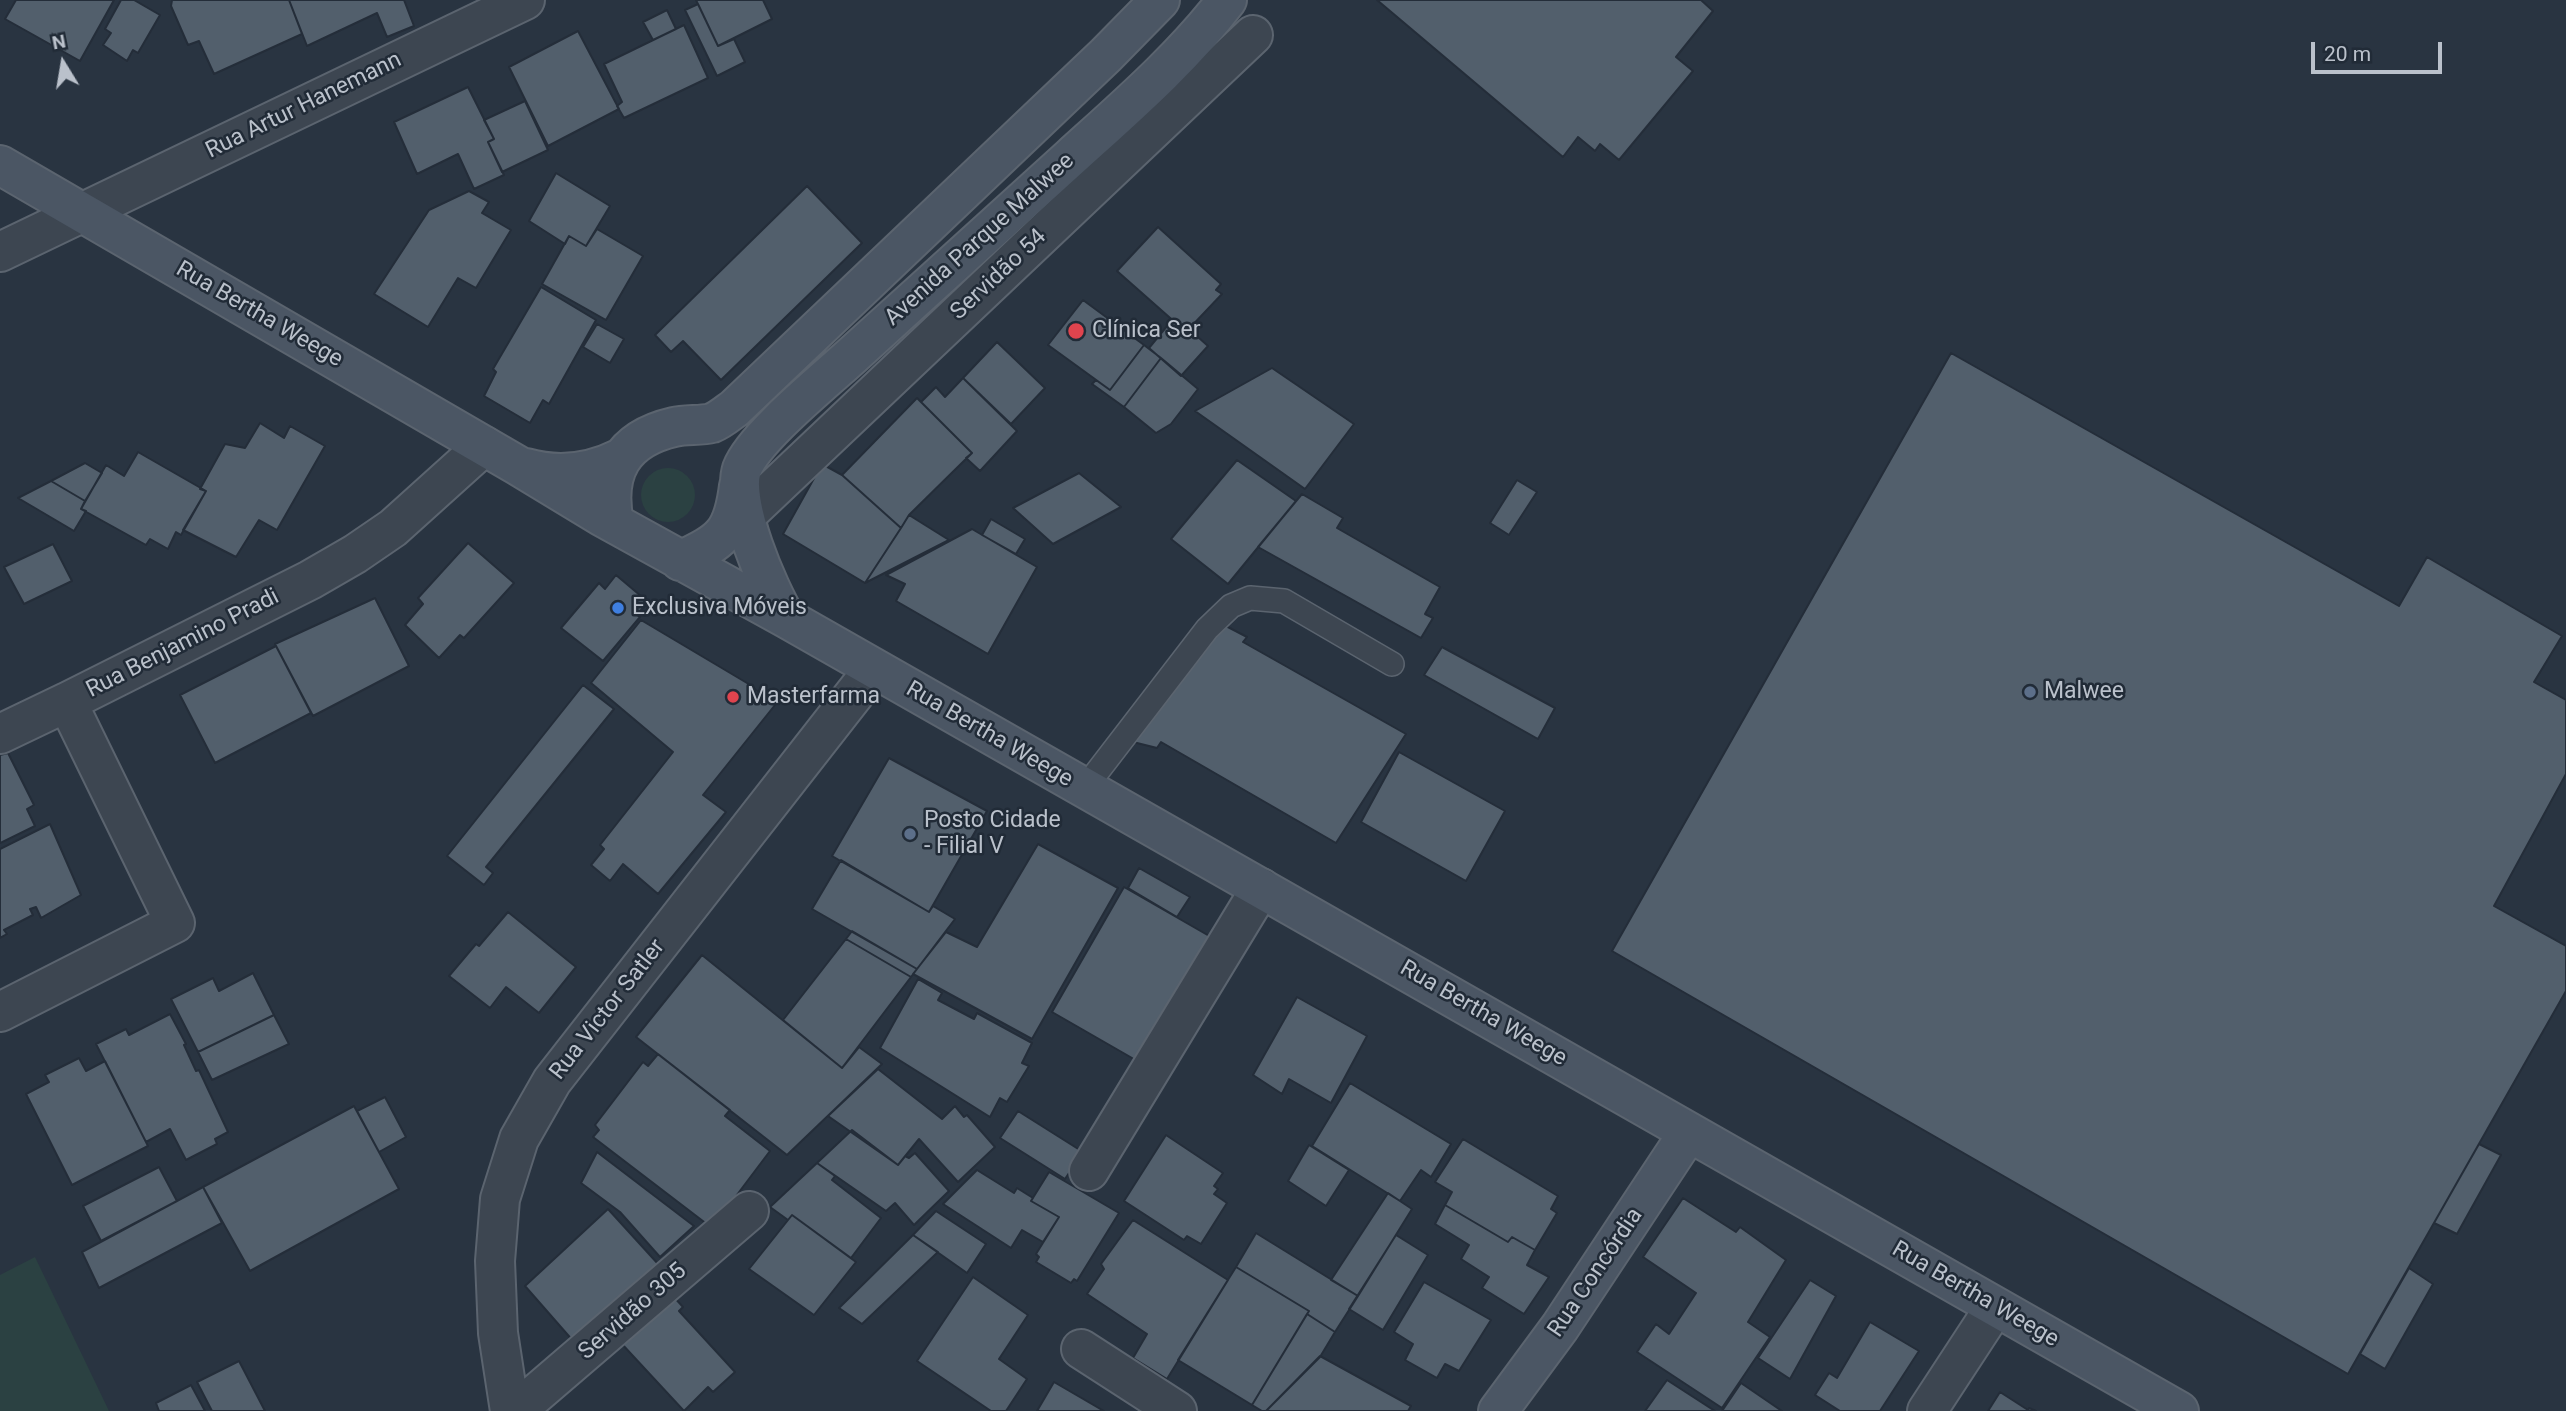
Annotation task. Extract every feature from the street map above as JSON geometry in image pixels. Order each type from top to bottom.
[{"type":"main road","name":"Avenida Parque Malwee","points":[[699,425],[714,422],[735,408],[1106,55],[1160,0]]},
{"type":"main road","name":"Avenida Parque Malwee","points":[[743,499],[743,469],[758,444],[1109,122],[1172,62],[1227,0]]},
{"type":"main road","name":"Rua Bertha Weege","points":[[0,165],[680,561],[786,618],[2179,1411]]},
{"type":"main road","points":[[614,523],[609,500],[612,479],[621,457],[629,447],[656,432],[678,426],[699,425],[714,433],[733,463],[762,574],[786,618]]},
{"type":"main road","name":"Rua Bertha Weege","points":[[517,465],[548,472],[566,472],[602,467],[621,457]]},
{"type":"main road","points":[[680,561],[721,538],[743,499]]},
{"type":"main road","name":"Rua Concórdia","points":[[1498,1411],[1560,1327],[1689,1132]]},
{"type":"street","name":"Rua Artur Hanemann","points":[[0,251],[525,0]]},
{"type":"street","name":"Servidão 54","points":[[743,499],[1253,34]]},
{"type":"street","name":"Rua Benjamino Pradi","points":[[0,1012],[175,923],[67,702],[310,580],[355,554],[393,528],[484,446]]},
{"type":"street","name":"Rua Victor Satler","points":[[510,1411],[498,1333],[495,1261],[499,1199],[519,1139],[552,1081],[874,669]]},
{"type":"street","points":[[0,734],[67,702]]},
{"type":"street","points":[[1089,1171],[1261,888]]},
{"type":"street","name":"Servidão 305","points":[[516,1411],[749,1212]]},
{"type":"street","points":[[1927,1411],[1995,1307]]},
{"type":"street","points":[[1081,1349],[1177,1411]]},
{"type":"lane","points":[[1084,789],[1207,629],[1231,606],[1251,598],[1284,601],[1392,664]]},
{"type":"green space","points":[[668,468],[687,476],[695,495],[687,514],[668,522],[649,514],[641,495],[649,476]]},
{"type":"green space","points":[[35,1257],[109,1411],[0,1411],[0,1275]]},
{"type":"building","points":[[16,0],[114,0],[80,61],[5,19]]},
{"type":"building","points":[[121,0],[134,0],[160,15],[138,53],[133,50],[127,61],[103,45],[111,33],[105,29]]},
{"type":"building","points":[[172,0],[289,0],[302,34],[214,74],[199,41],[188,45],[171,6]]},
{"type":"building","points":[[289,0],[404,0],[414,26],[387,37],[377,13],[307,46]]},
{"type":"building","points":[[696,0],[763,0],[772,19],[718,46]]},
{"type":"building","points":[[1377,0],[1701,0],[1713,11],[1676,57],[1693,71],[1619,160],[1600,144],[1595,151],[1578,137],[1563,157]]},
{"type":"building","points":[[698,4],[718,46],[734,39],[745,62],[717,76],[685,10]]},
{"type":"building","points":[[667,10],[676,29],[653,40],[643,22]]},
{"type":"building","points":[[684,25],[708,78],[624,118],[617,106],[622,102],[604,64]]},
{"type":"building","points":[[578,31],[619,109],[548,146],[509,67]]},
{"type":"building","points":[[468,87],[494,139],[488,142],[504,175],[474,189],[458,154],[417,174],[394,122]]},
{"type":"building","points":[[525,101],[548,150],[502,172],[488,142],[494,139],[484,120]]},
{"type":"building","points":[[556,173],[610,206],[586,246],[569,236],[565,244],[529,221]]},
{"type":"building","points":[[807,186],[862,243],[721,380],[683,341],[671,352],[655,335]]},
{"type":"building","points":[[469,191],[489,202],[482,213],[511,230],[476,288],[458,278],[428,327],[374,294],[429,210]]},
{"type":"building","points":[[1158,227],[1221,284],[1216,290],[1222,294],[1186,332],[1117,271]]},
{"type":"building","points":[[597,229],[643,256],[606,320],[542,284],[569,236],[586,246]]},
{"type":"building","points":[[541,287],[596,320],[549,404],[543,400],[530,423],[484,396],[496,372],[493,369]]},
{"type":"building","points":[[1083,300],[1144,345],[1110,390],[1048,345]]},
{"type":"building","points":[[1172,320],[1186,332],[1189,329],[1208,346],[1181,376],[1149,348]]},
{"type":"building","points":[[597,324],[624,339],[610,363],[583,347]]},
{"type":"building","points":[[997,342],[1045,388],[1011,424],[963,378]]},
{"type":"building","points":[[1144,345],[1161,358],[1124,407],[1092,384],[1096,380],[1110,390]]},
{"type":"building","points":[[1951,353],[2399,606],[2427,557],[2562,636],[2534,682],[2566,700],[2566,774],[2494,906],[2566,946],[2566,991],[2348,1374],[1612,951]]},
{"type":"building","points":[[1161,358],[1198,389],[1171,424],[1156,433],[1124,407]]},
{"type":"building","points":[[1272,368],[1354,424],[1305,489],[1195,411]]},
{"type":"building","points":[[963,378],[1017,431],[980,471],[966,458],[972,453],[921,402],[936,387],[945,397]]},
{"type":"building","points":[[917,398],[972,453],[909,515],[901,528],[842,475]]},
{"type":"building","points":[[260,423],[284,438],[290,426],[325,446],[277,530],[259,520],[236,557],[183,530],[206,491],[200,489],[225,444],[245,448]]},
{"type":"building","points":[[138,452],[206,491],[181,535],[176,532],[168,549],[150,539],[146,545],[81,509],[106,465],[124,476]]},
{"type":"building","points":[[1237,460],[1296,501],[1228,584],[1171,539]]},
{"type":"building","points":[[85,463],[102,473],[85,501],[51,481]]},
{"type":"building","points":[[822,464],[842,475],[901,528],[865,583],[783,534]]},
{"type":"building","points":[[1079,473],[1121,507],[1053,544],[1013,508]]},
{"type":"building","points":[[1517,480],[1537,492],[1509,535],[1490,523]]},
{"type":"building","points":[[51,481],[85,501],[81,509],[86,511],[74,531],[18,498]]},
{"type":"building","points":[[1302,494],[1343,518],[1337,528],[1440,587],[1425,614],[1433,618],[1421,638],[1258,547]]},
{"type":"building","points":[[909,515],[949,540],[865,583],[901,528]]},
{"type":"building","points":[[991,519],[1025,539],[1016,554],[982,535]]},
{"type":"building","points":[[972,529],[1037,567],[988,654],[896,601],[905,584],[886,575]]},
{"type":"building","points":[[468,543],[514,583],[464,638],[460,635],[439,658],[405,625],[423,604],[418,598]]},
{"type":"building","points":[[53,544],[72,581],[24,604],[4,567]]},
{"type":"building","points":[[616,575],[648,602],[637,615],[640,617],[603,661],[561,628],[599,583],[605,589]]},
{"type":"building","points":[[375,598],[409,666],[313,716],[275,644]]},
{"type":"building","points":[[641,620],[747,683],[775,705],[703,795],[726,812],[658,894],[623,864],[610,881],[591,865],[604,849],[600,845],[673,752],[591,683]]},
{"type":"building","points":[[1224,625],[1247,637],[1243,642],[1406,734],[1336,843],[1161,742],[1157,748],[1129,741]]},
{"type":"building","points":[[276,646],[311,713],[215,763],[180,695]]},
{"type":"building","points":[[1442,647],[1555,708],[1538,739],[1424,675]]},
{"type":"building","points":[[583,685],[614,709],[486,867],[493,873],[484,885],[447,856]]},
{"type":"building","points":[[1399,752],[1505,811],[1466,881],[1361,822]]},
{"type":"building","points":[[8,753],[34,805],[27,809],[35,826],[0,843],[0,755]]},
{"type":"building","name":"Posto Cidade - Filial V","points":[[889,758],[987,811],[929,912],[832,856]]},
{"type":"building","points":[[50,824],[81,895],[41,918],[36,907],[30,909],[33,915],[4,930],[7,934],[0,938],[0,849]]},
{"type":"building","points":[[1038,844],[1118,888],[1032,1039],[913,974],[946,932],[977,947]]},
{"type":"building","points":[[841,860],[929,912],[933,906],[955,919],[917,969],[812,909]]},
{"type":"building","points":[[1139,868],[1190,897],[1177,917],[1128,888]]},
{"type":"building","points":[[1124,887],[1211,937],[1139,1062],[1052,1012]]},
{"type":"building","points":[[508,912],[576,967],[539,1013],[506,987],[490,1008],[449,976]]},
{"type":"building","points":[[852,931],[917,969],[911,977],[846,939]]},
{"type":"building","points":[[846,939],[911,977],[842,1068],[783,1020]]},
{"type":"building","points":[[702,955],[842,1068],[859,1047],[882,1064],[787,1155],[636,1037]]},
{"type":"building","points":[[253,973],[274,1015],[198,1052],[171,999],[213,978],[219,991]]},
{"type":"building","points":[[918,979],[942,993],[938,1000],[974,1019],[977,1013],[1032,1043],[1022,1063],[1029,1066],[1007,1102],[1000,1098],[990,1117],[880,1048]]},
{"type":"building","points":[[1297,997],[1367,1036],[1331,1103],[1289,1079],[1282,1094],[1253,1075]]},
{"type":"building","points":[[170,1014],[228,1132],[215,1139],[217,1144],[186,1160],[170,1129],[146,1142],[96,1044],[126,1029],[129,1035]]},
{"type":"building","points":[[274,1015],[289,1044],[212,1080],[198,1052]]},
{"type":"building","points":[[658,1054],[730,1110],[725,1116],[770,1151],[712,1228],[593,1137],[599,1130],[595,1125],[643,1062],[648,1066]]},
{"type":"building","points":[[79,1058],[86,1071],[105,1061],[148,1146],[72,1185],[26,1094],[49,1082],[45,1075]]},
{"type":"building","points":[[878,1069],[942,1119],[955,1106],[964,1117],[967,1115],[995,1147],[958,1182],[919,1139],[898,1165],[828,1116]]},
{"type":"building","points":[[1350,1083],[1451,1144],[1431,1177],[1421,1170],[1400,1201],[1312,1146]]},
{"type":"building","points":[[385,1097],[406,1137],[379,1152],[357,1111]]},
{"type":"building","points":[[354,1106],[399,1189],[250,1271],[203,1187]]},
{"type":"building","points":[[1018,1111],[1083,1152],[1065,1179],[1000,1138]]},
{"type":"building","points":[[852,1130],[898,1165],[905,1156],[909,1158],[915,1153],[949,1191],[914,1225],[895,1203],[886,1211],[817,1163]]},
{"type":"building","points":[[1166,1135],[1223,1173],[1214,1186],[1218,1189],[1214,1194],[1227,1203],[1201,1244],[1187,1236],[1184,1240],[1124,1201]]},
{"type":"building","points":[[1463,1139],[1558,1196],[1551,1209],[1557,1213],[1535,1250],[1512,1237],[1508,1242],[1445,1205],[1452,1192],[1435,1182]]},
{"type":"building","points":[[2479,1144],[2501,1155],[2457,1234],[2434,1223]]},
{"type":"building","points":[[1309,1145],[1349,1170],[1326,1206],[1288,1181]]},
{"type":"building","points":[[597,1152],[694,1226],[660,1257],[620,1212],[581,1183]]},
{"type":"building","points":[[817,1163],[835,1176],[832,1180],[881,1218],[851,1258],[792,1215],[788,1220],[770,1207]]},
{"type":"building","points":[[159,1167],[177,1201],[101,1241],[83,1206]]},
{"type":"building","points":[[977,1170],[1014,1193],[1017,1188],[1033,1198],[1031,1201],[1059,1217],[1043,1242],[1022,1230],[1011,1248],[943,1204]]},
{"type":"building","points":[[1049,1172],[1119,1213],[1077,1281],[1074,1279],[1071,1283],[1036,1262],[1039,1257],[1036,1254],[1059,1217],[1031,1201]]},
{"type":"building","points":[[203,1187],[222,1223],[99,1288],[82,1252]]},
{"type":"building","points":[[1388,1193],[1412,1209],[1358,1296],[1331,1280]]},
{"type":"building","points":[[1683,1198],[1736,1232],[1740,1227],[1786,1260],[1748,1322],[1770,1337],[1722,1408],[1637,1352],[1656,1324],[1669,1334],[1696,1293],[1643,1257]]},
{"type":"building","points":[[1445,1205],[1508,1242],[1512,1237],[1535,1250],[1527,1265],[1549,1277],[1524,1314],[1482,1288],[1489,1277],[1461,1259],[1469,1245],[1435,1224]]},
{"type":"building","points":[[608,1209],[659,1265],[574,1342],[525,1286]]},
{"type":"building","points":[[936,1211],[986,1244],[967,1273],[913,1235]]},
{"type":"building","points":[[792,1215],[856,1262],[814,1315],[749,1269]]},
{"type":"building","points":[[1133,1220],[1228,1280],[1167,1379],[1133,1358],[1147,1334],[1087,1294],[1104,1269],[1101,1264]]},
{"type":"building","points":[[1256,1233],[1358,1296],[1335,1332],[1307,1314],[1309,1311],[1236,1267]]},
{"type":"building","points":[[913,1235],[938,1252],[862,1324],[839,1308]]},
{"type":"building","points":[[1396,1235],[1428,1255],[1383,1330],[1349,1309]]},
{"type":"building","points":[[1236,1267],[1309,1311],[1252,1405],[1178,1360]]},
{"type":"building","points":[[2409,1268],[2433,1284],[2385,1369],[2360,1354]]},
{"type":"building","points":[[973,1277],[1028,1315],[999,1359],[1027,1379],[1006,1411],[991,1411],[917,1361]]},
{"type":"building","points":[[1810,1280],[1836,1296],[1790,1379],[1758,1358]]},
{"type":"building","points":[[1424,1282],[1491,1320],[1459,1371],[1445,1364],[1437,1378],[1405,1360],[1413,1344],[1394,1332]]},
{"type":"building","points":[[673,1296],[683,1307],[679,1311],[735,1372],[713,1392],[708,1387],[684,1411],[621,1343]]},
{"type":"building","points":[[1307,1314],[1335,1332],[1320,1357],[1266,1411],[1262,1411],[1252,1405]]},
{"type":"building","points":[[1870,1322],[1919,1351],[1880,1411],[1840,1411],[1815,1395],[1829,1373],[1837,1378]]},
{"type":"building","points":[[1320,1356],[1411,1406],[1408,1411],[1266,1411]]},
{"type":"building","points":[[239,1361],[265,1411],[212,1411],[197,1382]]},
{"type":"building","points":[[1667,1380],[1715,1411],[1645,1411]]},
{"type":"building","points":[[1054,1382],[1104,1411],[1037,1411]]},
{"type":"building","points":[[1741,1383],[1782,1411],[1722,1411]]},
{"type":"building","points":[[191,1385],[205,1411],[159,1411],[156,1403]]},
{"type":"building","points":[[2000,1392],[2028,1410],[2029,1408],[2036,1411],[1988,1411]]},
{"type":"place","name":"Clínica Ser","points":[[1076,331]]},
{"type":"place","name":"Exclusiva Móveis","points":[[618,608]]},
{"type":"place","name":"Malwee","points":[[2030,692]]},
{"type":"place","name":"Masterfarma","points":[[733,697]]},
{"type":"place","name":"Posto Cidade - Filial V","points":[[910,834]]}]
